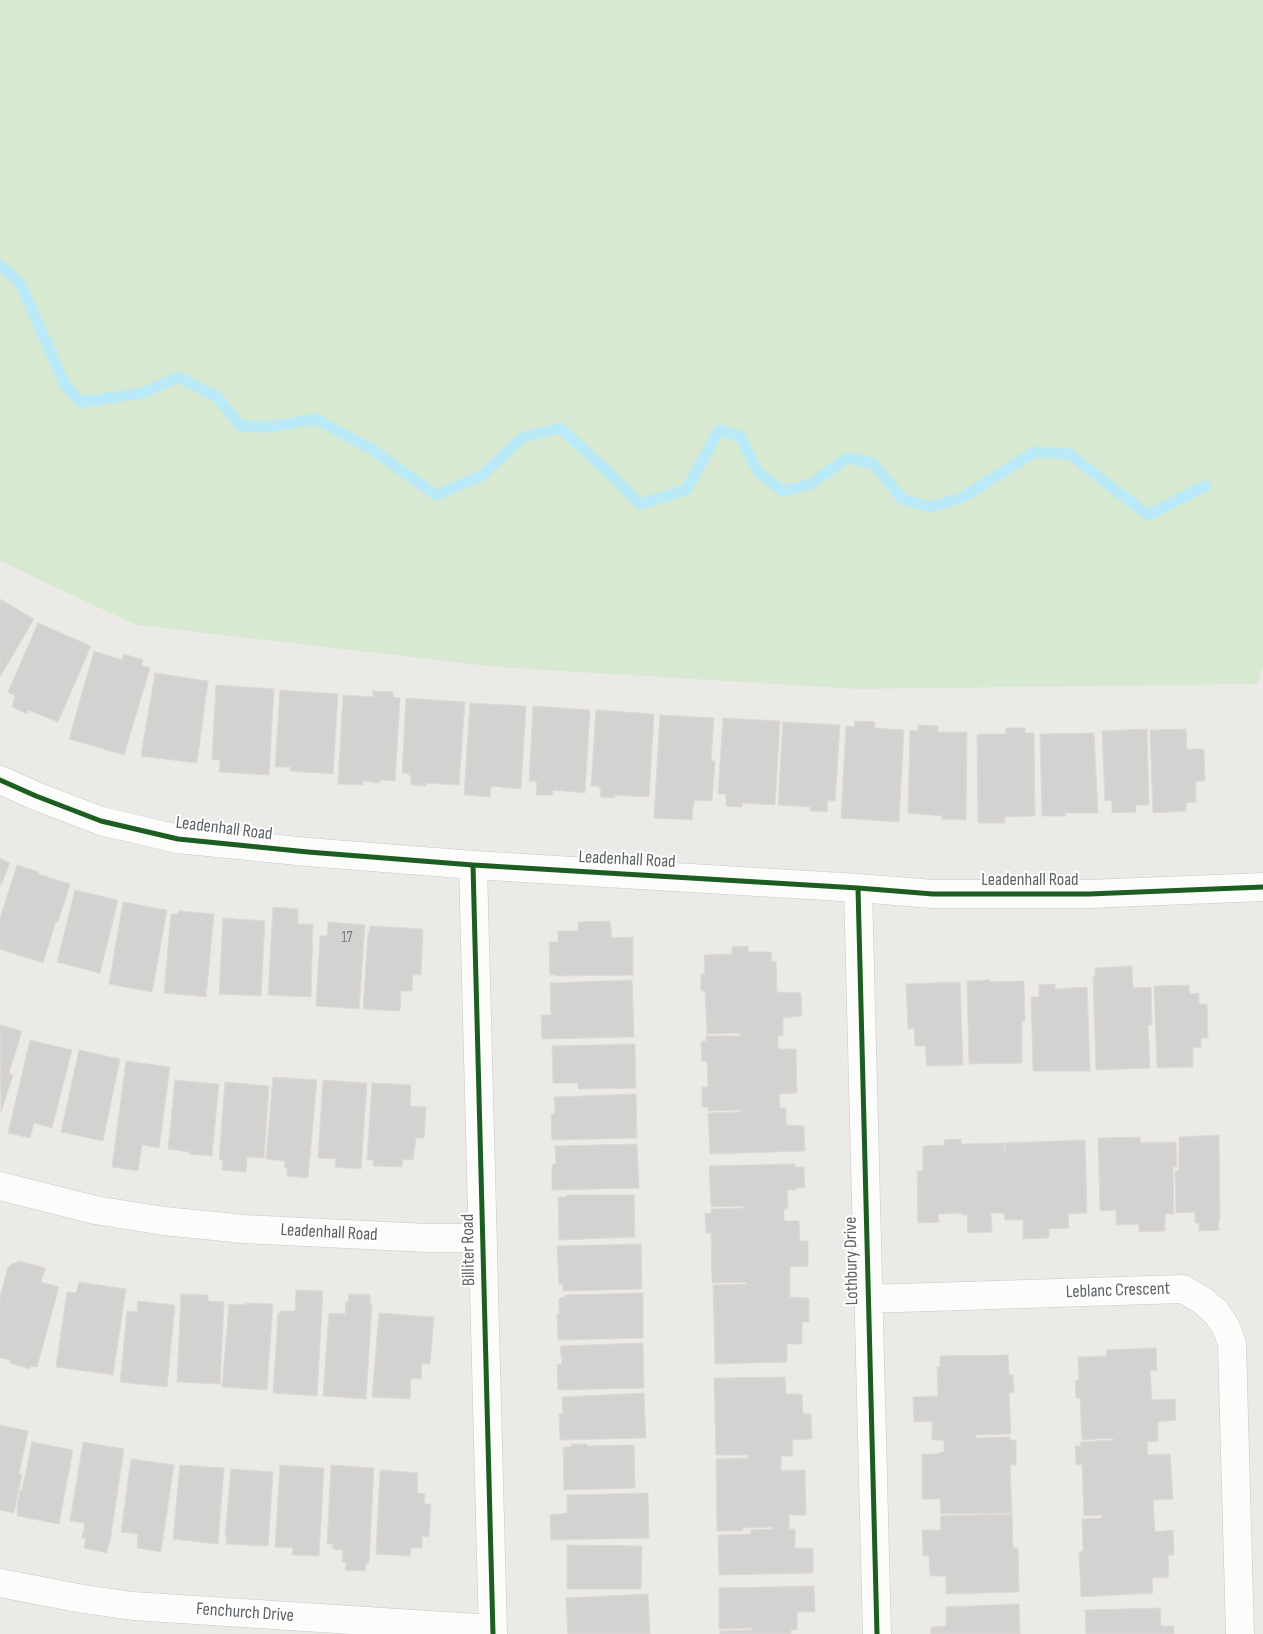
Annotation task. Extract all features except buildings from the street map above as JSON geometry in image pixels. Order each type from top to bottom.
[{"type":"street","name":"Leadenhall Road","points":[[0,780],[101,821],[178,839],[308,852],[473,865],[933,894],[1089,894],[1263,887]]},
{"type":"street","name":"Billiter Road","points":[[473,865],[493,1631]]},
{"type":"street","name":"Lothbury Drive","points":[[858,888],[876,1634]]},
{"type":"street","name":"Leadenhall Road","points":[[0,1186],[95,1210],[164,1222],[244,1229],[426,1238],[483,1238]]},
{"type":"street","name":"Leblanc Crescent","points":[[867,1299],[1183,1289],[1203,1301],[1216,1312],[1226,1327],[1232,1344],[1240,1634]]},
{"type":"street","name":"Fenchurch Drive","points":[[0,1583],[83,1599],[133,1606],[493,1631]]},
{"type":"green space","points":[[0,0],[1263,0],[1263,666],[1258,684],[856,689],[497,667],[136,625],[0,561]]},
{"type":"waterway","points":[[0,265],[20,283],[65,385],[81,402],[142,393],[178,377],[217,397],[241,426],[268,427],[316,419],[371,449],[436,495],[481,476],[523,437],[560,428],[640,504],[686,490],[719,430],[740,436],[758,472],[783,491],[811,484],[847,458],[873,463],[902,499],[930,507],[963,497],[1034,452],[1069,454],[1148,515],[1205,486]]},
{"type":"cycle path","points":[[0,780],[101,821],[178,839],[308,852],[473,865],[933,894],[1089,894],[1263,887]]},
{"type":"cycle path","points":[[473,865],[493,1634]]},
{"type":"cycle path","points":[[858,888],[877,1634]]}]
